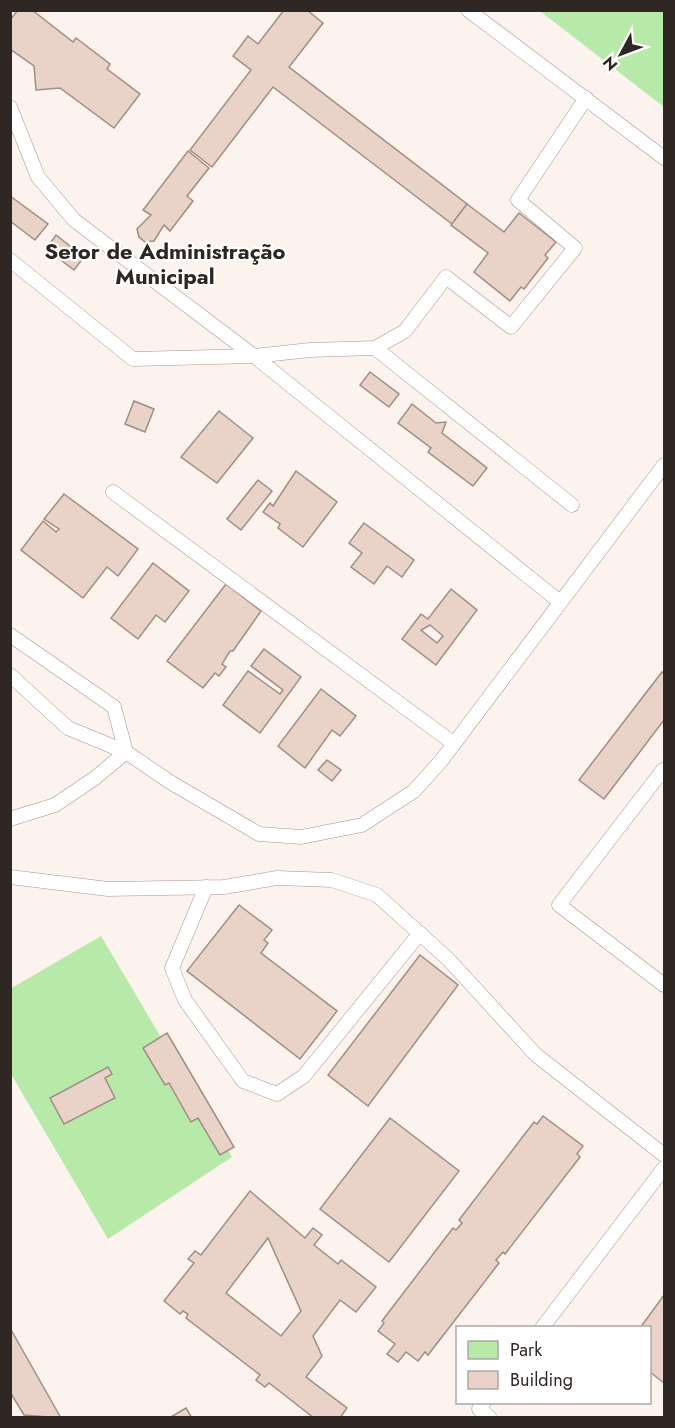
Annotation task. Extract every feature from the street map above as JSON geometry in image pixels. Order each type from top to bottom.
[{"type":"lane","points":[[468,10],[664,158]]},
{"type":"lane","points":[[10,260],[133,359],[254,356],[310,350],[375,348],[405,331],[446,277],[511,327],[575,248],[518,200],[586,98]]},
{"type":"lane","points":[[10,107],[38,177],[74,220],[254,356],[560,602]]},
{"type":"lane","points":[[375,348],[572,505]]},
{"type":"lane","points":[[10,675],[68,728],[126,752],[170,782],[259,834],[301,837],[362,825],[414,791],[441,761],[664,465]]},
{"type":"lane","points":[[113,492],[453,743]]},
{"type":"lane","points":[[10,635],[114,707],[126,752]]},
{"type":"lane","points":[[10,819],[55,805],[95,778],[126,752]]},
{"type":"lane","points":[[663,770],[559,905],[664,985]]},
{"type":"lane","points":[[10,877],[108,889],[224,887],[277,878],[332,880],[377,895],[449,960],[536,1055],[664,1155]]},
{"type":"lane","points":[[206,887],[172,968],[185,1000],[243,1081],[277,1094],[304,1076],[420,933]]},
{"type":"lane","points":[[544,1326],[664,1168]]},
{"type":"green space","points":[[540,11],[664,11],[664,107]]},
{"type":"green space","points":[[101,936],[232,1157],[108,1239],[11,1074],[10,989]]},
{"type":"building","points":[[18,10],[32,10],[73,42],[76,38],[110,64],[107,69],[140,94],[114,128],[60,88],[36,90],[34,66],[10,49],[10,20]]},
{"type":"building","points":[[284,10],[307,10],[323,23],[289,67],[467,204],[452,224],[273,87],[212,167],[190,150],[251,70],[233,56],[248,36],[258,44]]},
{"type":"building","points":[[188,151],[209,168],[187,196],[193,201],[170,231],[164,225],[154,241],[145,242],[139,237],[137,229],[151,215],[143,210]]},
{"type":"building","points":[[10,196],[48,224],[35,240],[10,221]]},
{"type":"building","points":[[467,204],[504,232],[519,213],[556,242],[545,255],[548,258],[524,289],[521,287],[510,301],[474,272],[488,253],[451,225]]},
{"type":"building","points":[[56,235],[84,257],[74,270],[46,249]]},
{"type":"building","points":[[370,372],[399,394],[389,407],[360,385]]},
{"type":"building","points":[[134,401],[154,409],[145,432],[125,424]]},
{"type":"building","points":[[412,404],[436,423],[446,422],[442,433],[487,468],[473,486],[428,452],[431,448],[398,423]]},
{"type":"building","points":[[219,411],[253,438],[217,483],[181,457]]},
{"type":"building","points":[[296,471],[337,502],[303,547],[278,528],[280,524],[263,512],[270,503],[273,506]]},
{"type":"building","points":[[258,480],[272,491],[241,530],[227,519]]},
{"type":"building","points":[[64,494],[138,549],[118,576],[107,567],[83,598],[21,550],[43,521],[56,532],[59,529],[44,519]]},
{"type":"building","points":[[364,523],[414,560],[402,577],[387,566],[374,584],[351,567],[362,553],[349,543]]},
{"type":"building","points":[[153,563],[189,591],[165,622],[156,615],[138,639],[111,618]]},
{"type":"building","points":[[226,584],[261,611],[233,651],[230,651],[222,664],[226,667],[219,676],[215,673],[203,688],[167,661]]},
{"type":"building","points":[[451,589],[477,610],[436,665],[402,639],[421,614],[428,619]],"holes":[[[430,625],[443,636],[437,643],[421,630]]]},
{"type":"building","points":[[264,649],[301,677],[260,733],[223,705],[248,671],[280,694],[283,690],[251,666]]},
{"type":"building","points":[[662,672],[664,674],[664,720],[604,799],[579,780]]},
{"type":"building","points":[[321,689],[356,716],[340,736],[332,730],[305,768],[278,746]]},
{"type":"building","points":[[327,760],[341,770],[332,781],[318,770]]},
{"type":"building","points":[[239,905],[272,930],[264,940],[268,943],[261,953],[337,1011],[300,1059],[187,971]]},
{"type":"building","points":[[420,955],[458,985],[368,1106],[328,1075]]},
{"type":"building","points":[[167,1033],[234,1147],[220,1155],[198,1118],[191,1122],[169,1083],[165,1085],[143,1048]]},
{"type":"building","points":[[108,1067],[112,1074],[105,1078],[115,1098],[64,1124],[50,1098]]},
{"type":"building","points":[[543,1116],[583,1146],[577,1154],[580,1157],[505,1254],[503,1252],[496,1260],[499,1263],[428,1355],[425,1352],[418,1361],[406,1352],[398,1362],[387,1354],[395,1344],[378,1331],[384,1323],[382,1321],[453,1228],[456,1230],[462,1223],[459,1220],[534,1122],[537,1124]]},
{"type":"building","points":[[390,1118],[459,1171],[389,1262],[320,1209]]},
{"type":"building","points":[[250,1191],[305,1238],[313,1228],[322,1235],[314,1245],[338,1264],[341,1260],[376,1287],[356,1312],[340,1300],[313,1336],[322,1356],[306,1377],[347,1408],[340,1418],[314,1418],[269,1383],[265,1387],[256,1380],[260,1375],[186,1318],[188,1314],[183,1311],[180,1314],[164,1301],[194,1263],[188,1259],[195,1251],[201,1255]],"holes":[[[268,1238],[301,1311],[281,1336],[226,1293]]]},
{"type":"building","points":[[664,1295],[664,1383],[651,1373],[651,1326],[641,1326]]},
{"type":"building","points":[[10,1328],[61,1418],[24,1415],[10,1392]]},
{"type":"building","points":[[186,1408],[192,1418],[169,1418]]},
{"type":"district","name":"Setor de Administração Municipal","points":[[165,264]]}]
